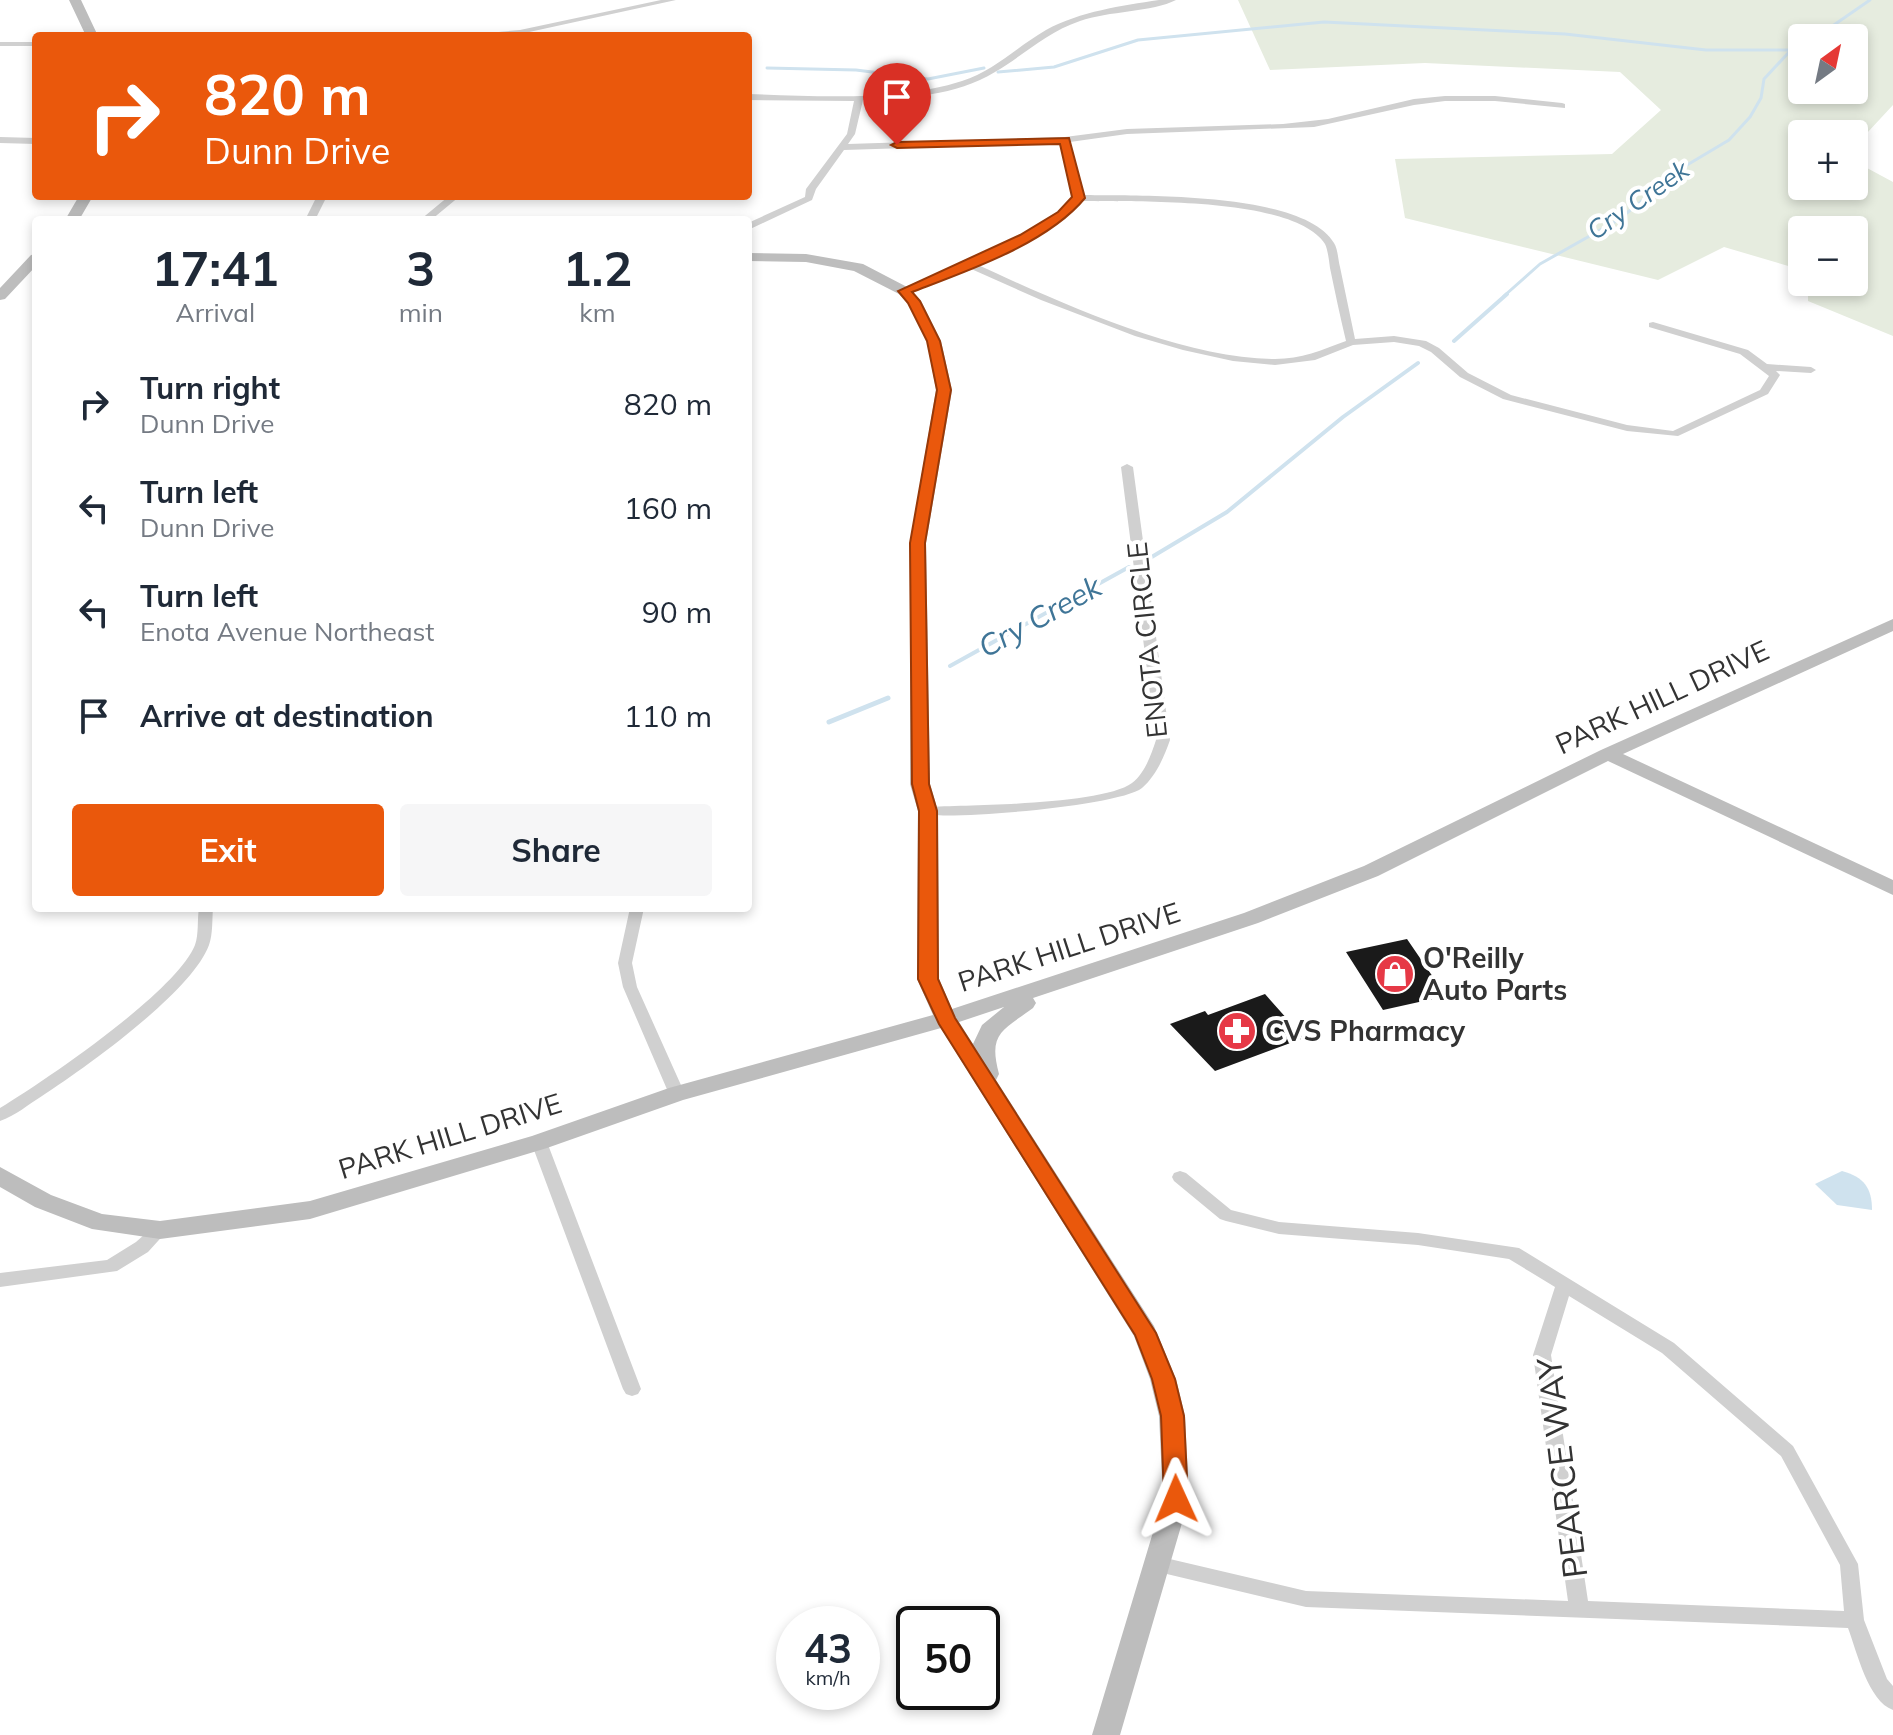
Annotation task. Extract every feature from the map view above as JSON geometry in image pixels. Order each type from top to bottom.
[{"type":"main road","points":[[75,0],[89,32]]},
{"type":"main road","points":[[752,257],[814,259],[858,267],[904,291],[914,301],[934,341],[944,390],[918,543],[920,784],[928,811],[928,979],[946,1019],[1145,1333],[1163,1379],[1172,1416],[1176,1499],[1106,1735]]},
{"type":"main road","points":[[0,296],[32,263]]},
{"type":"main road","points":[[0,280],[32,281]]},
{"type":"main road","name":"PARK HILL DRIVE","points":[[0,1176],[43,1201],[100,1223],[160,1230],[310,1210],[539,1142],[677,1094],[946,1019],[1251,918],[1371,871],[1608,754],[1893,624]]},
{"type":"main road","points":[[1608,754],[1893,888]]},
{"type":"main road","points":[[993,1089],[982,1056],[989,1028],[1042,988]]},
{"type":"street","points":[[520,32],[672,0]]},
{"type":"street","points":[[752,97],[859,97],[913,93],[966,83],[984,75],[1035,39],[1067,23],[1172,0]]},
{"type":"street","points":[[0,44],[32,44]]},
{"type":"street","points":[[752,225],[809,198],[811,189],[851,134],[859,97]]},
{"type":"street","points":[[841,147],[1065,140],[1153,129],[1318,124],[1428,100],[1518,99],[1562,106]]},
{"type":"street","points":[[0,140],[32,141]]},
{"type":"street","points":[[1065,140],[1079,198]]},
{"type":"street","points":[[904,291],[970,265],[1063,215],[1079,198],[1245,205],[1301,221],[1326,237],[1351,342]]},
{"type":"street","points":[[430,216],[450,200]]},
{"type":"street","points":[[970,265],[1045,300],[1148,336],[1237,358],[1309,358],[1351,342],[1394,339],[1422,343],[1464,375],[1507,397],[1627,428],[1674,434],[1764,392],[1775,375],[1744,352],[1653,325]]},
{"type":"street","points":[[1768,367],[1811,370]]},
{"type":"street","name":"ENOTA CIRCLE","points":[[928,811],[1037,805],[1120,793],[1136,786],[1158,756],[1163,740],[1127,467]]},
{"type":"street","points":[[0,1115],[35,1095],[144,1011],[189,966],[202,945],[206,912]]},
{"type":"street","points":[[636,912],[625,963],[630,987],[677,1094]]},
{"type":"street","points":[[539,1142],[632,1389]]},
{"type":"street","points":[[1180,1177],[1226,1215],[1279,1228],[1418,1239],[1513,1253],[1668,1348],[1787,1451],[1849,1564],[1854,1620],[1879,1684],[1893,1701]]},
{"type":"street","points":[[0,1280],[111,1266],[142,1247],[160,1230]]},
{"type":"street","name":"PEARCE WAY","points":[[1565,1283],[1542,1355],[1579,1608]]},
{"type":"street","points":[[1157,1564],[1306,1599],[1854,1620]]},
{"type":"shaded area","points":[[1238,0],[1893,0],[1893,105],[1868,132],[1868,120],[1788,120],[1788,200],[1868,200],[1868,169],[1893,182],[1893,336],[1808,301],[1808,296],[1868,296],[1868,216],[1788,216],[1788,266],[1724,247],[1658,280],[1405,218],[1395,159],[1612,154],[1661,110],[1620,72],[1425,63],[1270,70]]},
{"type":"water","points":[[1842,1171],[1865,1184],[1872,1210],[1837,1205],[1815,1184]]},
{"type":"building","name":"O'Reilly Auto Parts","points":[[1407,939],[1446,996],[1383,1010],[1346,952]]},
{"type":"building","name":"CVS Pharmacy","points":[[1265,994],[1304,1038],[1215,1071],[1170,1024],[1205,1011],[1208,1015]]},
{"type":"waterway","name":"Cry Creek","points":[[1835,24],[1870,0]]},
{"type":"waterway","points":[[998,72],[1054,67],[1138,40],[1324,22],[1565,34],[1706,50],[1788,50]]},
{"type":"waterway","name":"Cry Creek","points":[[1504,296],[1540,264],[1618,220],[1687,165],[1729,140],[1750,117],[1761,98],[1764,79],[1788,53]]},
{"type":"waterway","points":[[767,68],[856,70],[928,79],[984,68]]},
{"type":"waterway","name":"Cry Creek","points":[[1454,341],[1507,294]]},
{"type":"waterway","name":"Cry Creek","points":[[1150,558],[1227,512],[1343,417],[1418,363]]},
{"type":"waterway","name":"Cry Creek","points":[[950,666],[1129,567]]},
{"type":"waterway","name":"Cry Creek","points":[[829,722],[888,698]]},
{"type":"place","name":"O'Reilly Auto Parts","points":[[1395,974]]},
{"type":"place","name":"CVS Pharmacy","points":[[1237,1031]]},
{"type":"route","points":[[897,145],[1065,140],[1079,198],[1063,215],[1024,238],[970,265],[904,291],[914,301],[934,341],[944,390],[920,516],[918,543],[920,784],[928,811],[928,979],[946,1019],[1145,1333],[1163,1379],[1172,1416],[1176,1499]]}]
